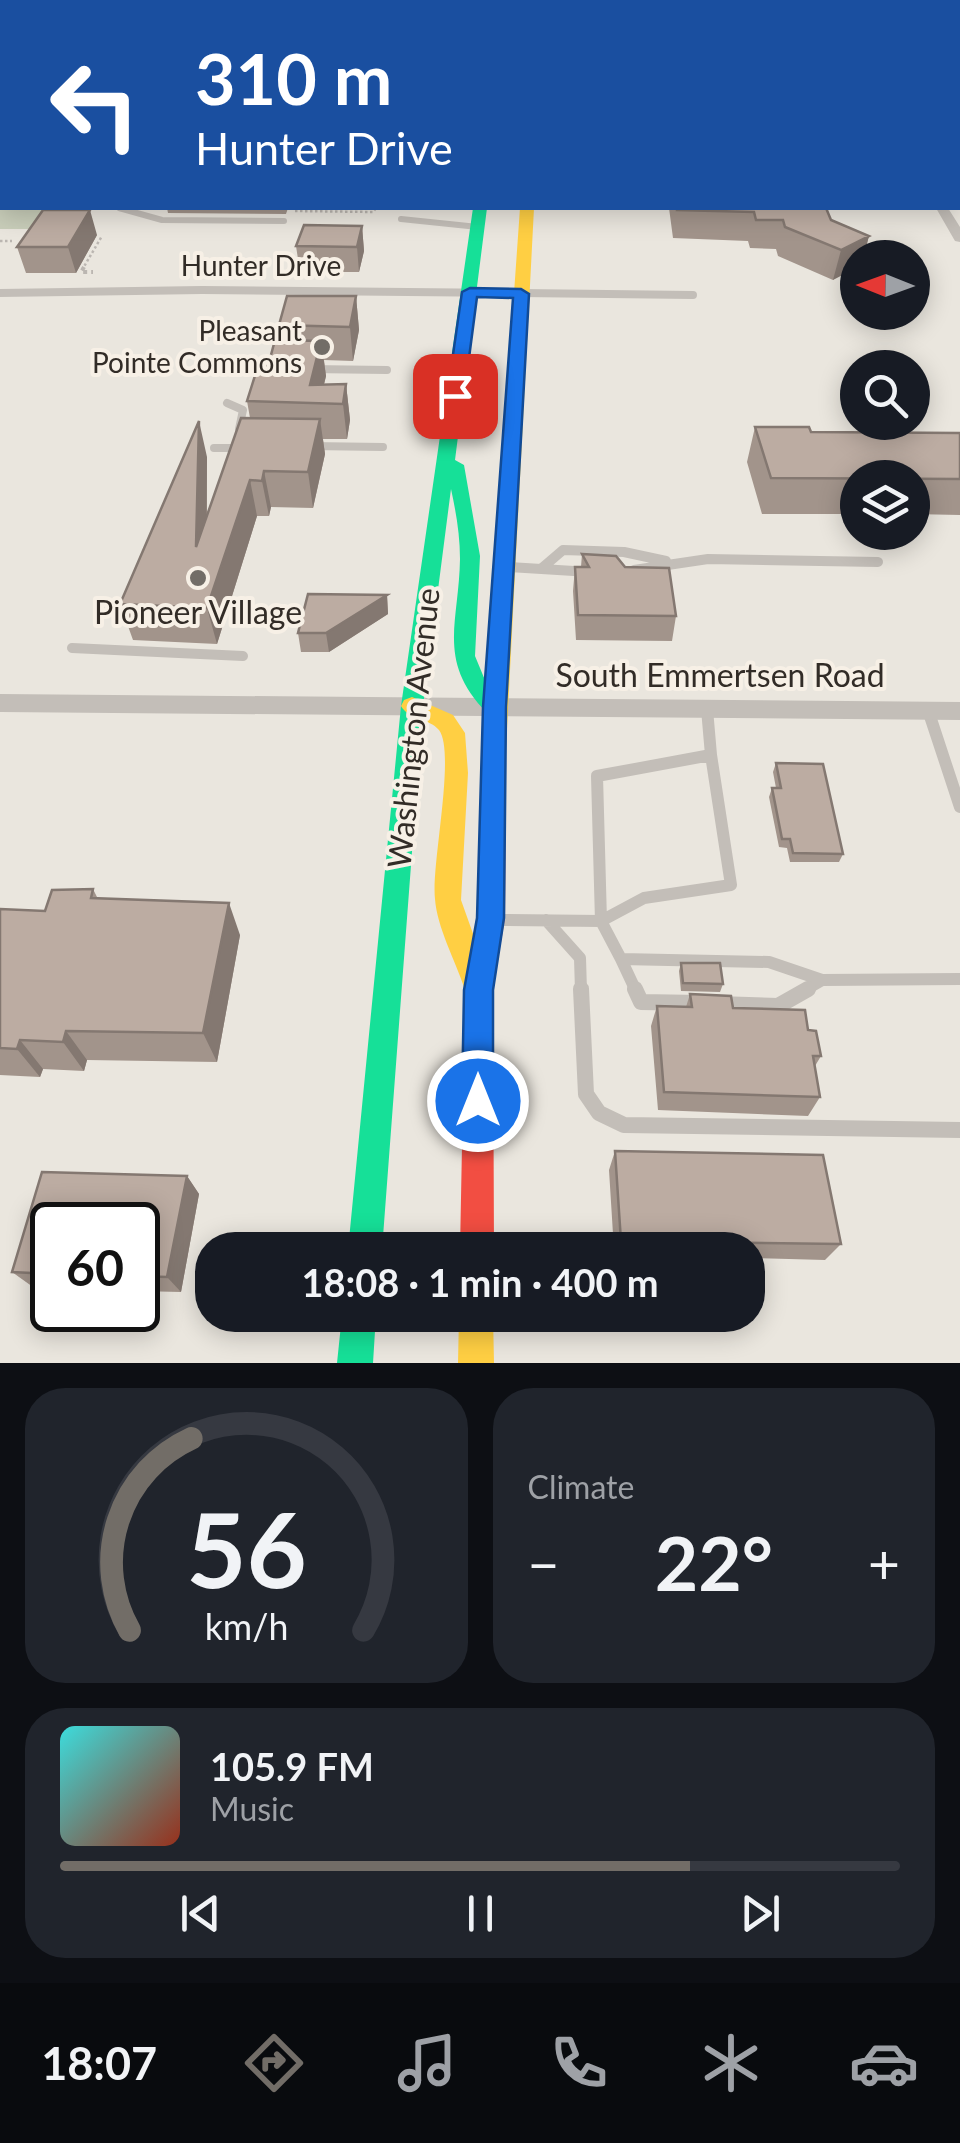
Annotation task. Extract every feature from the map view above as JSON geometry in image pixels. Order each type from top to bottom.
[{"type":"main road","points":[[477,1232],[478,990],[491,918],[495,707],[527,210]]},
{"type":"main road","name":"Washington Avenue","points":[[367,1232],[412,706],[479,217]]},
{"type":"main road","points":[[449,440],[469,534],[462,663],[476,696],[495,707]]},
{"type":"main road","points":[[412,706],[445,721],[452,732],[456,773],[448,900],[478,990]]},
{"type":"main road","points":[[356,1363],[359,1332]]},
{"type":"main road","points":[[476,1332],[476,1363]]},
{"type":"street","points":[[943,210],[960,238]]},
{"type":"street","name":"Hunter Drive","points":[[0,293],[202,290],[521,294]]},
{"type":"street","name":"South Emmertsen Road","points":[[0,703],[960,711]]},
{"type":"lane","points":[[378,0],[452,0]]},
{"type":"lane","points":[[125,210],[162,220],[284,221]]},
{"type":"lane","points":[[401,219],[479,217]]},
{"type":"lane","points":[[521,294],[693,295]]},
{"type":"lane","points":[[297,369],[387,370]]},
{"type":"lane","points":[[214,448],[259,446],[245,442],[246,434],[238,429],[243,410],[228,403]]},
{"type":"lane","points":[[294,446],[383,448]]},
{"type":"lane","points":[[542,568],[563,550],[624,552],[670,562],[878,562]]},
{"type":"lane","points":[[625,572],[670,562]]},
{"type":"lane","points":[[504,567],[606,572]]},
{"type":"lane","points":[[72,648],[243,656]]},
{"type":"lane","points":[[491,918],[529,924],[546,920],[601,921],[644,898],[731,885],[707,709]]},
{"type":"lane","points":[[928,710],[960,806]]},
{"type":"lane","points":[[712,755],[597,776],[601,921],[641,1002],[778,1006],[822,980]]},
{"type":"lane","points":[[546,920],[580,958],[586,1094],[599,1113],[624,1125],[960,1130]]},
{"type":"lane","points":[[621,959],[769,962],[822,980],[960,978]]},
{"type":"path","points":[[286,211],[374,210]]},
{"type":"path","points":[[86,293],[97,272],[81,272],[102,236]]},
{"type":"path","points":[[0,241],[12,240]]},
{"type":"green space","points":[[0,210],[47,210],[33,229],[0,229]]},
{"type":"building","points":[[43,210],[90,210],[68,247],[17,247]]},
{"type":"building","points":[[677,210],[827,210],[831,220],[869,236],[840,240],[840,250],[785,227],[783,220],[756,220],[754,212]]},
{"type":"building","points":[[304,225],[362,226],[357,247],[296,246]]},
{"type":"building","points":[[287,296],[356,296],[350,327],[279,325]]},
{"type":"building","points":[[275,340],[321,341],[310,385],[346,384],[343,404],[247,401],[258,366],[268,366]]},
{"type":"building","points":[[241,418],[320,419],[308,472],[264,471],[262,481],[250,480],[207,608],[120,604],[199,421],[196,547]]},
{"type":"building","points":[[755,427],[809,427],[811,432],[840,432],[840,440],[930,440],[930,433],[960,433],[960,479],[930,479],[930,460],[840,460],[840,478],[771,478]]},
{"type":"building","points":[[582,554],[616,556],[625,567],[669,568],[676,616],[578,615],[575,567],[589,567]]},
{"type":"building","points":[[308,594],[387,595],[326,633],[298,633]]},
{"type":"building","points":[[776,763],[823,764],[843,854],[793,853],[790,839],[782,839],[772,788],[781,788]]},
{"type":"building","points":[[93,889],[91,898],[229,903],[203,1033],[66,1031],[63,1042],[20,1040],[17,1049],[0,1048],[0,909],[45,911],[52,890]]},
{"type":"building","points":[[681,963],[720,963],[723,984],[683,983]]},
{"type":"building","points":[[690,994],[731,996],[733,1008],[805,1010],[808,1030],[816,1031],[821,1056],[813,1056],[820,1097],[664,1092],[657,1006],[692,1007]]},
{"type":"building","points":[[615,1151],[823,1155],[841,1244],[765,1243],[765,1232],[620,1232]]},
{"type":"building","points":[[42,1172],[187,1176],[167,1277],[160,1277],[160,1202],[33,1202]]},
{"type":"building","points":[[30,1212],[30,1273],[12,1272]]},
{"type":"traffic: fast","points":[[367,1232],[412,706],[480,210]]},
{"type":"traffic: fast","points":[[455,465],[470,556],[464,656],[479,691],[495,707]]},
{"type":"traffic: fast","points":[[355,1363],[358,1332]]},
{"type":"traffic: slow","points":[[494,748],[527,210]]},
{"type":"traffic: slow","points":[[412,706],[445,721],[453,733],[456,773],[448,900],[478,987]]},
{"type":"traffic: slow","points":[[476,1332],[476,1363]]},
{"type":"traffic: jam","points":[[477,1232],[479,990],[491,918],[494,748]]},
{"type":"place","name":"Pleasant Pointe Commons","points":[[322,347]]},
{"type":"place","name":"Pioneer Village","points":[[198,578]]},
{"type":"route","points":[[455,396],[470,292],[521,294],[495,707],[491,918],[478,990],[478,1101]]}]
